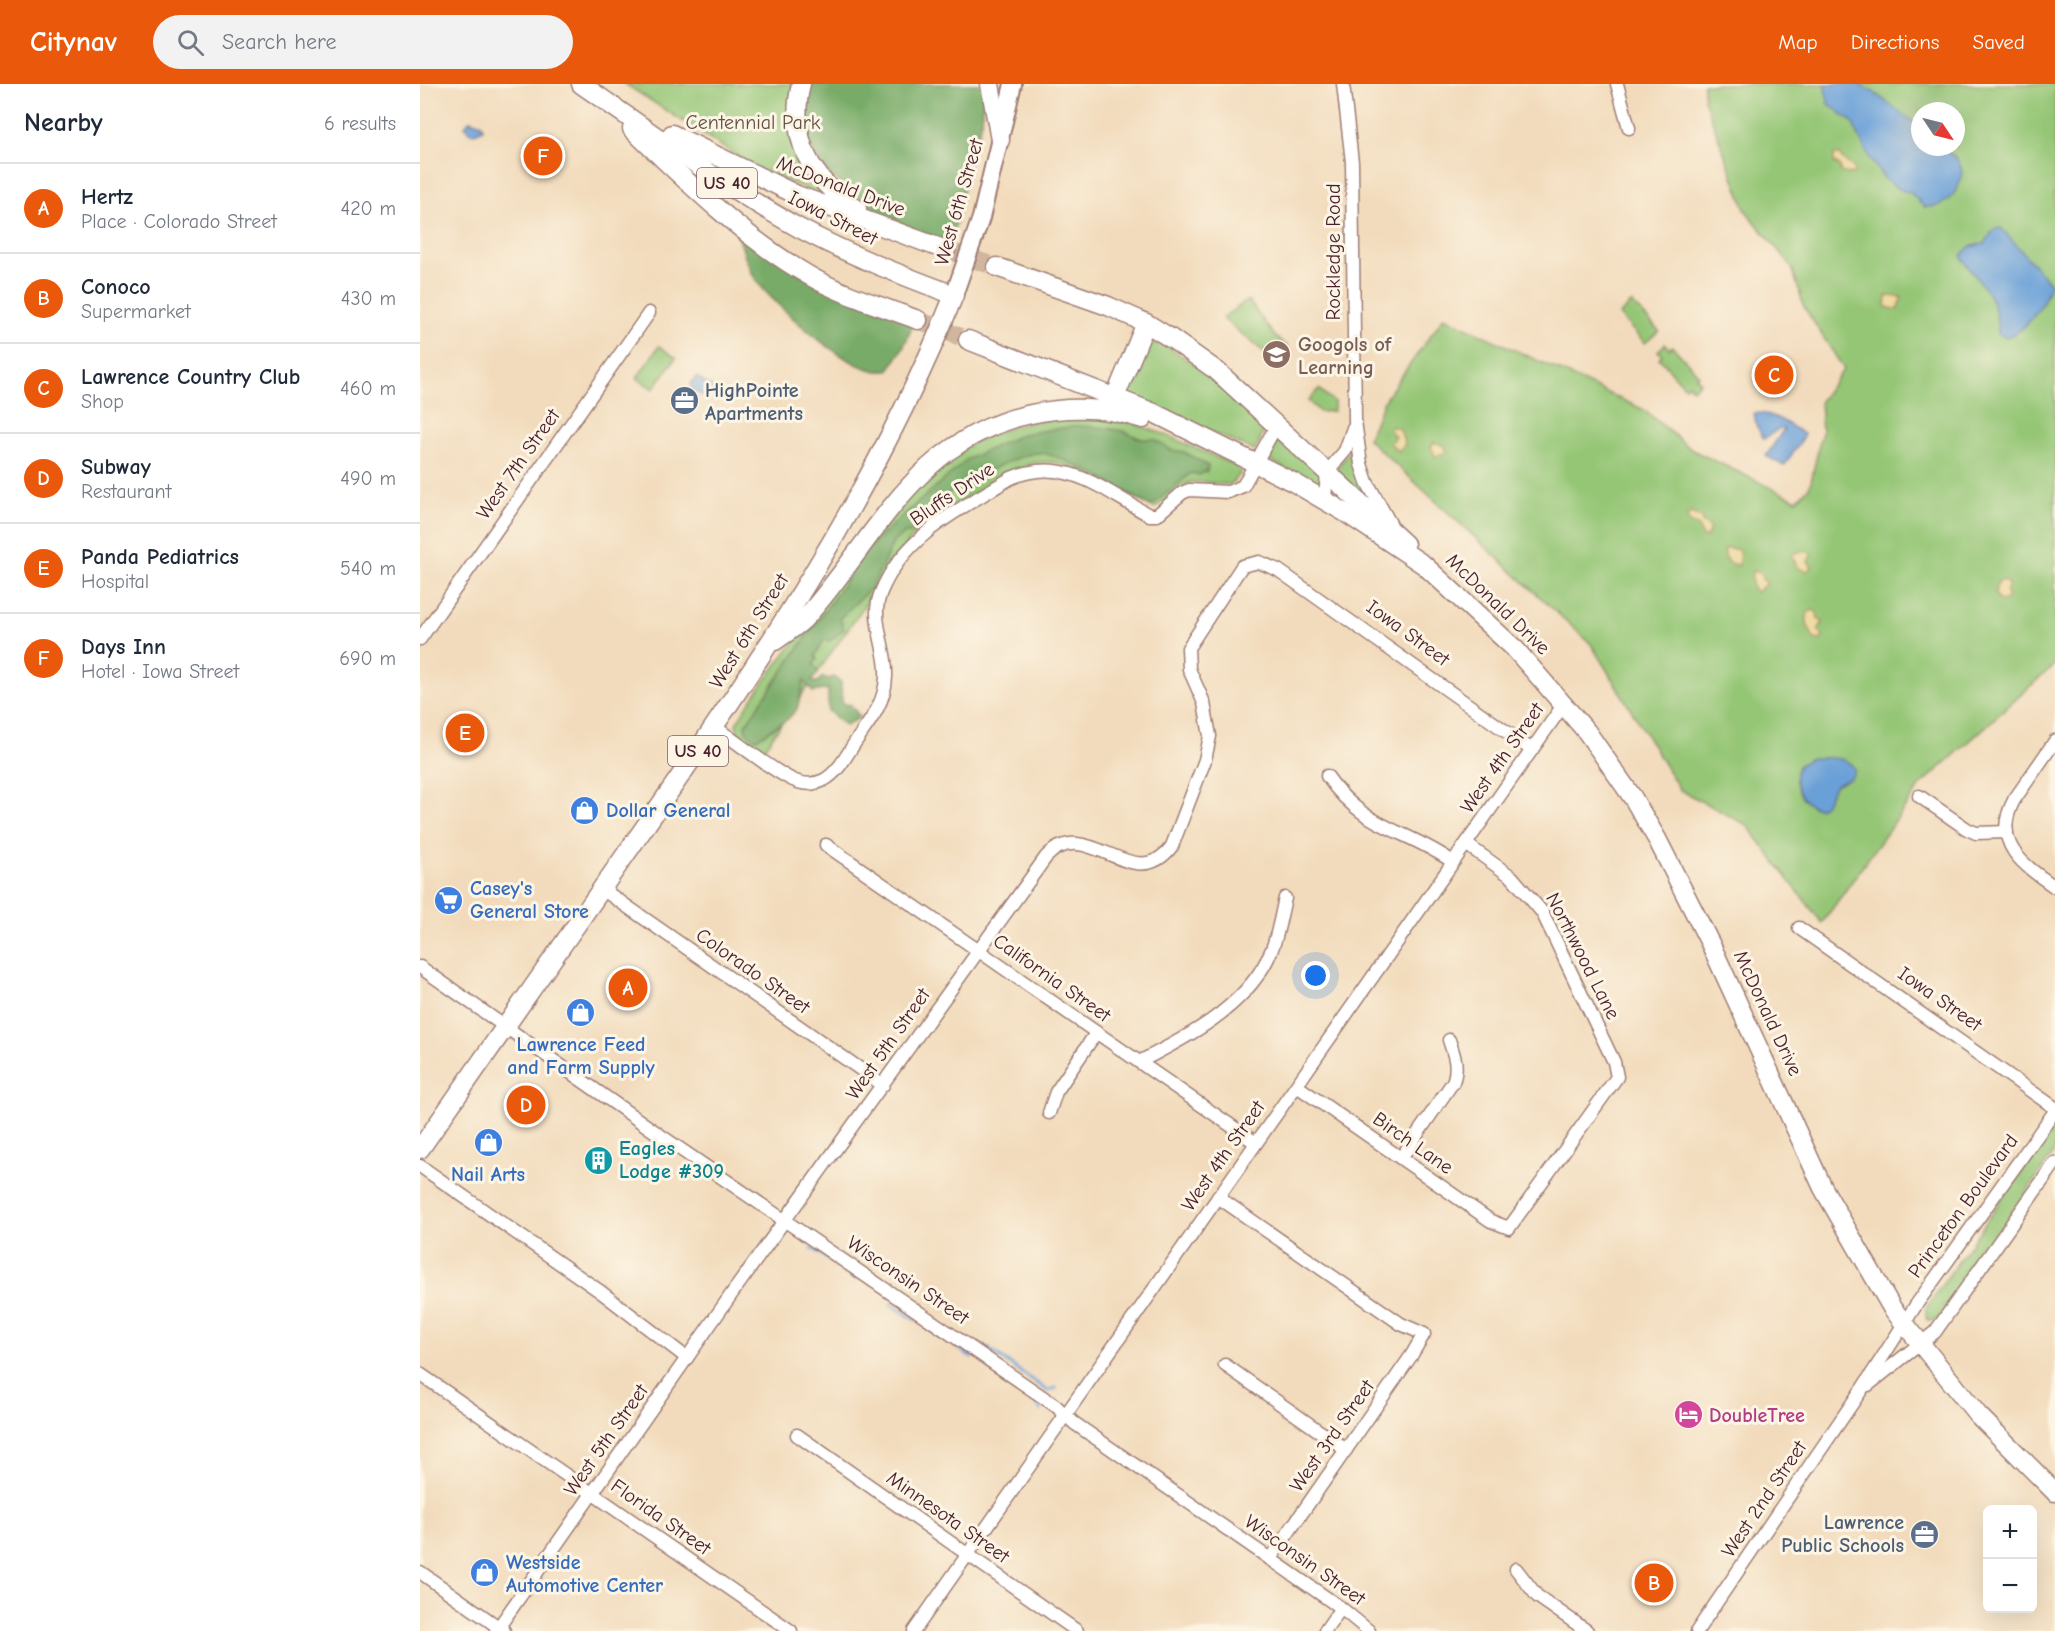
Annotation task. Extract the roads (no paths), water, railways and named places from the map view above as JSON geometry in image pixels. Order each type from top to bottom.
[{"type":"highway","points":[[801,84],[797,127],[807,161],[816,176],[841,199],[890,229]]},
{"type":"highway","points":[[990,84],[1000,140]]},
{"type":"highway","points":[[588,89],[686,181],[789,264],[829,286],[918,320]]},
{"type":"highway","name":"McDonald Drive","points":[[588,89],[770,184],[946,250]]},
{"type":"highway","name":"Iowa Street","points":[[588,89],[749,198],[799,228],[884,269],[954,295]]},
{"type":"highway","name":"McDonald Drive","points":[[997,267],[1146,323],[1210,366],[1396,534],[1424,566]]},
{"type":"highway","name":"West 6th Street","points":[[420,1149],[715,726],[766,647],[855,500],[890,436],[928,357],[954,295]]},
{"type":"highway","points":[[1114,397],[1146,323]]},
{"type":"highway","name":"McDonald Drive","points":[[968,340],[1114,397],[1257,463],[1325,500],[1424,566],[1497,630],[1564,704],[1606,758],[1657,839],[1720,964],[1823,1188],[1862,1260],[1904,1324],[1978,1415],[2055,1491]]},
{"type":"highway","points":[[766,647],[806,618],[911,482],[951,448],[985,428],[1012,418],[1046,411],[1074,409],[1131,415],[1190,432]]},
{"type":"main road","name":"West 6th Street","points":[[954,295],[981,218],[1013,84]]},
{"type":"street","name":"Rockledge Road","points":[[1343,84],[1352,162],[1355,421]]},
{"type":"street","points":[[1617,84],[1629,128]]},
{"type":"street","name":"West 7th Street","points":[[420,639],[649,313]]},
{"type":"street","points":[[1325,500],[1327,472],[1345,451],[1355,421]]},
{"type":"street","points":[[1355,421],[1361,464],[1367,482],[1396,534]]},
{"type":"street","name":"Bluffs Drive","points":[[715,726],[792,780],[808,784],[825,780],[837,770],[882,701],[886,675],[878,624],[878,600],[894,571],[927,530],[1011,478],[1037,469],[1069,472],[1149,515],[1157,515],[1182,493],[1189,490],[1228,492],[1236,490],[1247,481],[1276,426]]},
{"type":"street","name":"Iowa Street","points":[[1254,562],[1269,565],[1324,601],[1532,750]]},
{"type":"street","name":"West 5th Street","points":[[500,1630],[784,1220],[1046,857],[1059,846],[1067,843],[1081,844],[1140,864],[1157,861],[1172,846],[1205,760],[1210,736],[1204,704],[1189,669],[1188,648],[1236,573],[1242,566],[1254,562]]},
{"type":"street","name":"West 4th Street","points":[[914,1631],[1564,704]]},
{"type":"street","points":[[2055,741],[2014,800],[2009,810],[2007,832],[2008,843],[2019,860],[2055,887]]},
{"type":"street","points":[[1327,776],[1339,794],[1355,810],[1433,848],[1453,862]]},
{"type":"street","points":[[1919,796],[1966,829],[1976,833],[2007,832]]},
{"type":"street","name":"Northwood Lane","points":[[1466,844],[1512,877],[1542,912],[1614,1062],[1617,1077],[1509,1228]]},
{"type":"street","name":"California Street","points":[[826,845],[1256,1143]]},
{"type":"street","name":"Colorado Street","points":[[602,889],[883,1085]]},
{"type":"street","points":[[1140,1062],[1204,1025],[1252,983],[1274,943],[1285,898]]},
{"type":"street","name":"Iowa Street","points":[[1798,928],[2055,1109]]},
{"type":"street","name":"Wisconsin Street","points":[[420,967],[784,1220],[972,1347],[1065,1415],[1341,1608],[1369,1631]]},
{"type":"street","points":[[1049,1113],[1056,1092],[1096,1033]]},
{"type":"street","points":[[1401,1158],[1453,1082],[1457,1072],[1456,1061],[1449,1040]]},
{"type":"street","name":"Birch Lane","points":[[1297,1086],[1491,1221],[1509,1228]]},
{"type":"street","name":"Princeton Boulevard","points":[[1904,1324],[2055,1109]]},
{"type":"street","points":[[1920,1345],[1949,1315],[2055,1163]]},
{"type":"street","points":[[420,1166],[601,1292],[687,1358]]},
{"type":"street","name":"West 3rd Street","points":[[1218,1197],[1401,1324],[1424,1334],[1270,1559]]},
{"type":"street","name":"West 2nd Street","points":[[1697,1631],[1904,1324]]},
{"type":"street","name":"West 2nd Street","points":[[1862,1389],[1920,1345]]},
{"type":"street","points":[[1225,1365],[1346,1450]]},
{"type":"street","name":"Florida Street","points":[[420,1374],[791,1631]]},
{"type":"street","name":"Minnesota Street","points":[[796,1435],[1077,1631]]},
{"type":"street","points":[[1516,1569],[1537,1596],[1587,1631]]},
{"type":"street","points":[[420,1572],[500,1630]]},
{"type":"street","points":[[1325,1631],[1341,1608]]},
{"type":"water","points":[[1824,84],[1857,84],[1873,92],[1911,120],[1911,156],[1954,156],[1962,173],[1954,193],[1938,205],[1924,207],[1912,194],[1897,188],[1884,178],[1870,159],[1852,122],[1829,104]]},
{"type":"water","points":[[470,120],[482,124],[483,129],[475,133],[469,132],[465,126]]},
{"type":"water","points":[[2001,228],[2050,283],[2040,308],[2034,316],[2020,330],[2005,337],[1998,334],[1995,309],[1987,291],[1961,256],[1969,247],[1985,243],[1994,229]]},
{"type":"water","points":[[697,377],[713,388],[707,398],[691,389],[691,383]]},
{"type":"water","points":[[1754,413],[1775,417],[1805,435],[1784,466],[1766,456],[1784,429],[1780,428],[1764,439],[1756,425]]},
{"type":"water","points":[[1811,758],[1842,759],[1855,770],[1849,778],[1833,788],[1825,804],[1818,808],[1802,797],[1796,779],[1798,766]]},
{"type":"waterway","points":[[812,1248],[857,1279]]},
{"type":"waterway","points":[[891,1304],[915,1320]]},
{"type":"waterway","points":[[931,1331],[940,1337]]},
{"type":"waterway","points":[[956,1347],[972,1357]]},
{"type":"waterway","points":[[987,1348],[1048,1391],[1056,1388]]},
{"type":"waterway","points":[[990,1369],[1037,1402],[1041,1410]]},
{"type":"tunnel","points":[[946,250],[997,267]]},
{"type":"tunnel","points":[[918,320],[968,340]]},
{"type":"place","name":"Days Inn","points":[[543,156]]},
{"type":"place","name":"Googols of Learning","points":[[1277,355]]},
{"type":"place","name":"Lawrence Country Club","points":[[1774,375]]},
{"type":"place","name":"HighPointe Apartments","points":[[684,401]]},
{"type":"place","name":"Panda Pediatrics","points":[[465,733]]},
{"type":"place","name":"Dollar General","points":[[585,810]]},
{"type":"place","name":"Casey's General Store","points":[[449,900]]},
{"type":"place","name":"Hertz","points":[[628,988]]},
{"type":"place","name":"Lawrence Feed and Farm Supply","points":[[581,1013]]},
{"type":"place","name":"Subway","points":[[526,1105]]},
{"type":"place","name":"Nail Arts","points":[[488,1143]]},
{"type":"place","name":"Eagles Lodge #309","points":[[598,1160]]},
{"type":"place","name":"DoubleTree","points":[[1688,1415]]},
{"type":"place","name":"Lawrence Public Schools","points":[[1925,1534]]},
{"type":"place","name":"Westside Automotive Center","points":[[485,1573]]},
{"type":"place","name":"Conoco","points":[[1654,1583]]},
{"type":"park label","name":"Centennial Park","points":[[753,122]]}]
